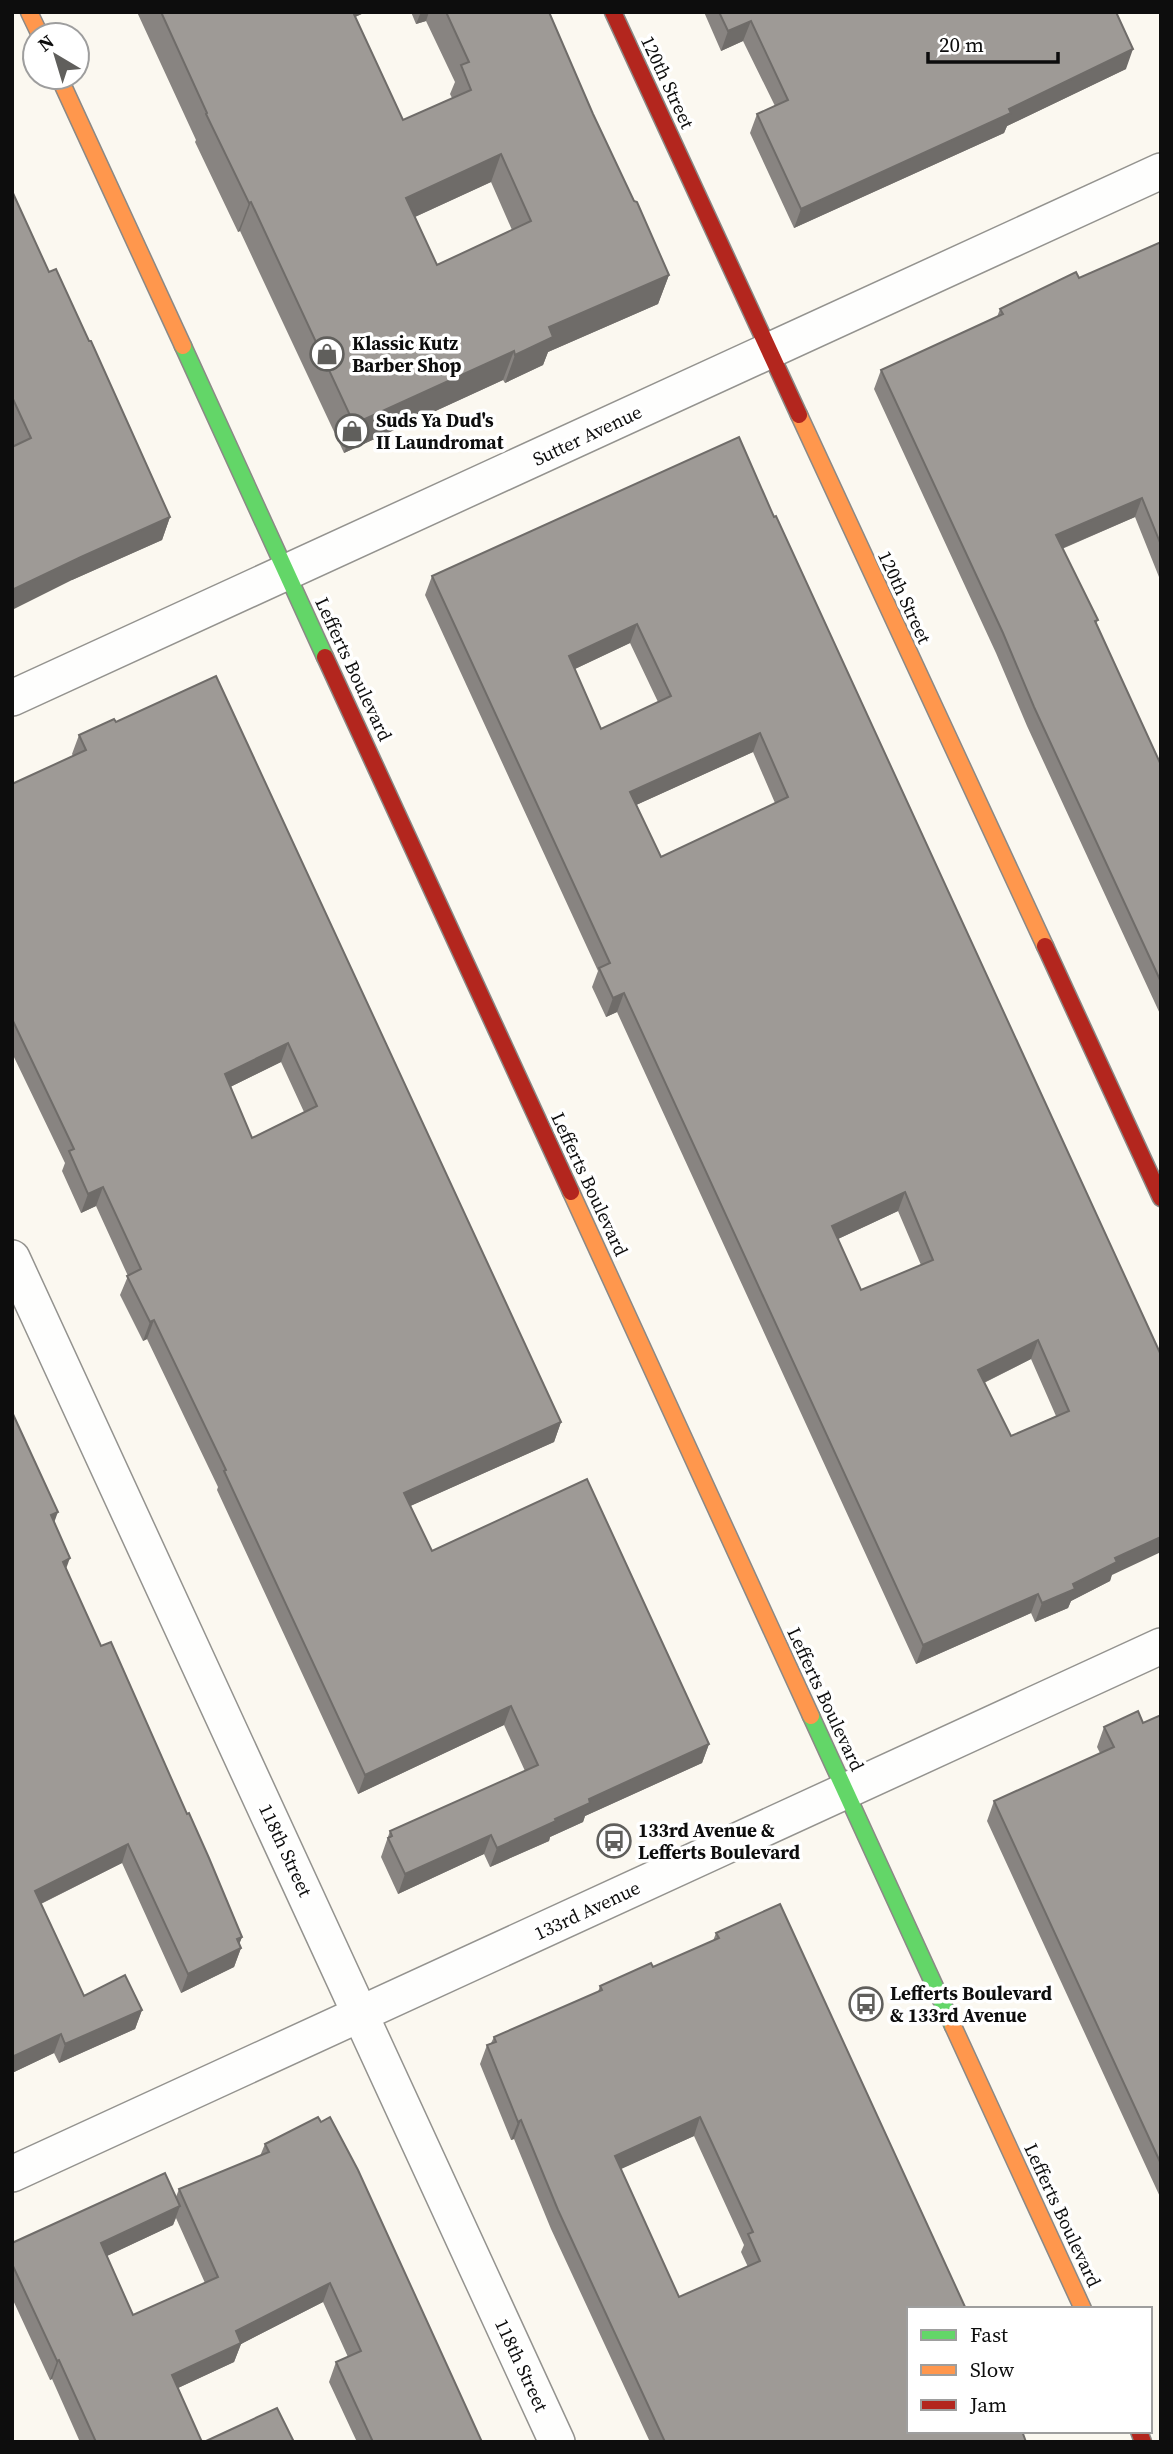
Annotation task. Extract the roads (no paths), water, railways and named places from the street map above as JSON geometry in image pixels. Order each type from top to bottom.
[{"type":"main road","name":"120th Street","points":[[613,12],[1161,1198]]},
{"type":"main road","name":"Lefferts Boulevard","points":[[65,91],[1082,2307]]},
{"type":"street","name":"Sutter Avenue","points":[[12,698],[1161,171]]},
{"type":"street","name":"118th Street","points":[[12,1258],[557,2442]]},
{"type":"street","name":"133rd Avenue","points":[[12,2174],[1161,1646]]},
{"type":"place","name":"Klassic Kutz Barber Shop","points":[[327,354]]},
{"type":"place","name":"Suds Ya Dud's II Laundromat","points":[[352,431]]},
{"type":"place","name":"133rd Avenue & Lefferts Boulevard","points":[[614,1841]]},
{"type":"place","name":"Lefferts Boulevard & 133rd Avenue","points":[[866,2004]]}]
